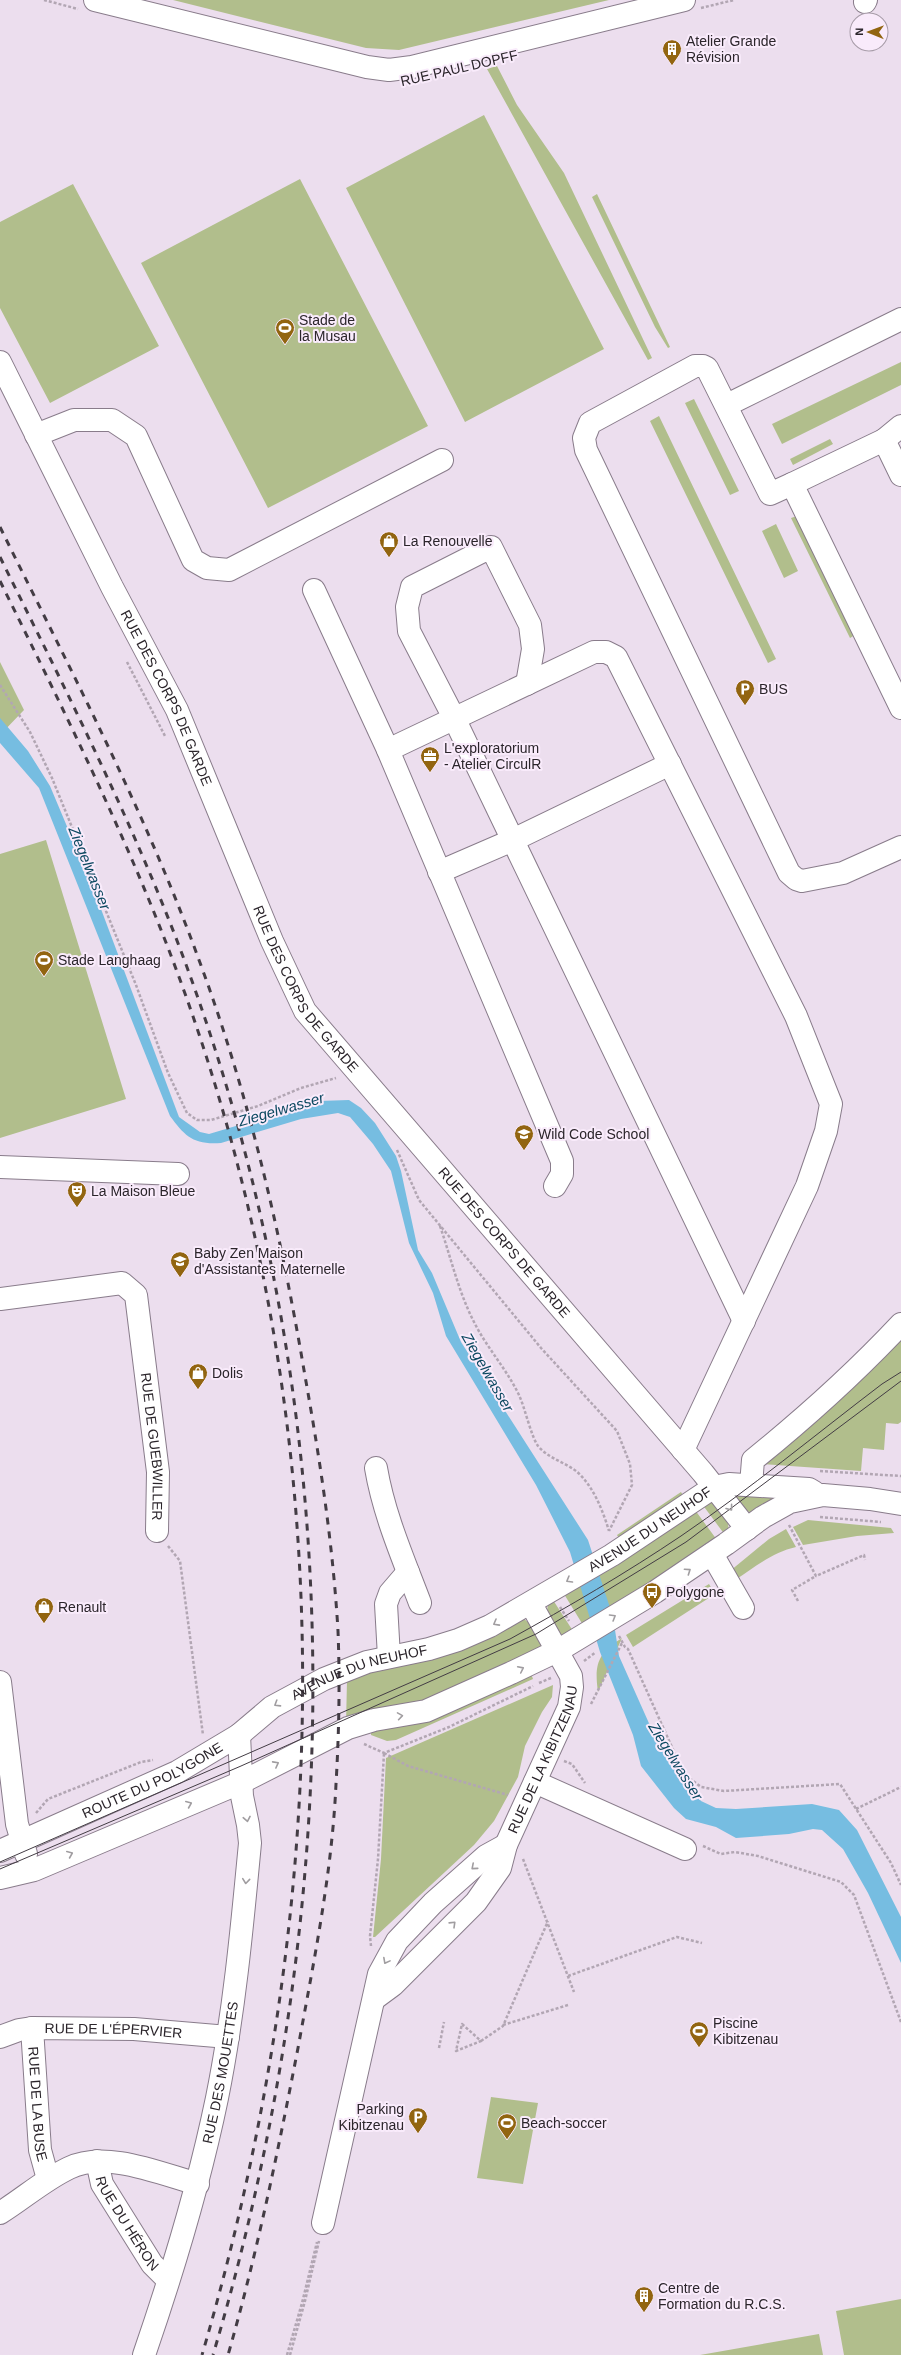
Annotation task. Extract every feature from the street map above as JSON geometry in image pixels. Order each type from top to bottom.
[{"type":"street","name":"RUE PAUL DOPFF","points":[[88,5],[367,68],[389,70],[412,67],[692,4]]},
{"type":"street","points":[[726,404],[901,319]]},
{"type":"street","name":"RUE DES CORPS DE GARDE","points":[[0,362],[112,587],[177,710],[272,941],[306,1011],[683,1450],[747,1529]]},
{"type":"street","points":[[901,426],[884,440],[770,494],[711,372],[703,366],[695,366],[594,420],[585,433],[586,450],[789,873],[796,879],[802,881],[843,873],[901,847]]},
{"type":"street","points":[[36,435],[74,420],[112,420],[136,436],[193,560],[207,568],[229,570],[442,460]]},
{"type":"street","points":[[884,440],[901,475]]},
{"type":"street","points":[[792,484],[901,708]]},
{"type":"street","points":[[527,684],[533,649],[530,625],[491,547],[412,587],[407,607],[409,631],[454,718],[744,1321]]},
{"type":"street","points":[[314,590],[388,750],[562,1161],[562,1174],[555,1186]]},
{"type":"street","points":[[388,750],[594,652],[606,652],[616,657],[796,1016],[831,1104],[826,1131],[807,1186],[683,1450]]},
{"type":"street","points":[[439,872],[512,840],[670,764]]},
{"type":"street","points":[[0,1167],[178,1174]]},
{"type":"street","name":"RUE DE GUEBWILLER","points":[[0,1299],[122,1283],[136,1295],[158,1472],[157,1531]]},
{"type":"street","points":[[751,1485],[753,1460],[791,1429],[855,1371],[901,1324]]},
{"type":"street","points":[[376,1468],[382,1500],[420,1603]]},
{"type":"street","name":"AVENUE DU NEUHOF","points":[[239,1736],[260,1716],[284,1700],[352,1668],[458,1640],[490,1626],[531,1604],[612,1555],[714,1487],[728,1484],[751,1485],[809,1490],[823,1495]]},
{"type":"street","name":"AVENUE DU NEUHOF","points":[[242,1782],[319,1741],[362,1723],[426,1711],[559,1650],[712,1554],[747,1529],[784,1516],[803,1498],[823,1495],[870,1499],[901,1504]]},
{"type":"street","name":"AVENUE DU NEUHOF","points":[[870,1499],[901,1496]]},
{"type":"street","points":[[712,1554],[743,1608]]},
{"type":"street","points":[[389,1657],[386,1604],[390,1594],[408,1572]]},
{"type":"street","points":[[531,1604],[559,1650]]},
{"type":"street","name":"RUE DE LA KIBITZENAU","points":[[374,1999],[393,1984],[424,1951],[476,1902],[500,1868],[508,1840],[569,1707],[572,1687],[571,1676],[559,1650]]},
{"type":"street","points":[[0,1682],[20,1833],[34,1870]]},
{"type":"street","name":"ROUTE DU POLYGONE","points":[[0,1851],[20,1833],[177,1772],[215,1752],[239,1736],[242,1782]]},
{"type":"street","points":[[0,1878],[34,1870],[242,1782]]},
{"type":"street","name":"RUE DES MOUETTES","points":[[144,2355],[198,2184],[217,2097],[228,2037],[250,1843],[242,1796],[242,1782]]},
{"type":"street","points":[[530,1791],[692,1847]]},
{"type":"street","name":"RUE DE LA KIBITZENAU","points":[[321,2231],[379,1974],[397,1941],[433,1903],[486,1856],[508,1840]]},
{"type":"street","points":[[424,1951],[433,1903]]},
{"type":"street","name":"RUE DE L'ÉPERVIER","points":[[0,2036],[19,2030],[32,2028],[134,2028],[228,2037]]},
{"type":"street","name":"RUE DE LA BUSE","points":[[32,2028],[40,2150],[48,2179]]},
{"type":"street","name":"RUE DU HÉRON","points":[[97,2161],[102,2184],[152,2264],[168,2280]]},
{"type":"street","name":"RUE DU HÉRON","points":[[0,2213],[48,2179],[71,2167],[97,2161],[123,2164],[198,2184]]},
{"type":"path","points":[[44,0],[88,5]]},
{"type":"path","points":[[692,4],[734,0]]},
{"type":"path","points":[[0,685],[30,732],[52,778],[136,985],[168,1073],[187,1113],[197,1120],[211,1120],[258,1106],[302,1088],[339,1077]]},
{"type":"path","points":[[439,1224],[458,1287],[473,1321],[489,1350],[508,1374],[519,1395],[538,1445],[554,1459],[576,1471],[588,1484],[604,1514],[609,1531],[632,1485],[630,1464],[617,1431]]},
{"type":"path","points":[[784,1516],[796,1520]]},
{"type":"path","points":[[784,1516],[816,1576]]},
{"type":"path","points":[[816,1516],[884,1523]]},
{"type":"path","name":"RUE DE GUEBWILLER","points":[[157,1531],[180,1561],[202,1734],[215,1752]]},
{"type":"path","points":[[798,1601],[792,1590],[816,1576],[864,1555],[865,1560]]},
{"type":"path","points":[[619,1635],[622,1642],[628,1649],[684,1774],[701,1787],[724,1791],[840,1784],[891,1863],[901,1885]]},
{"type":"path","points":[[606,1674],[622,1642]]},
{"type":"path","points":[[589,1658],[597,1652]]},
{"type":"path","points":[[379,1974],[370,1936],[378,1859],[384,1753],[408,1766],[530,1791]]},
{"type":"path","points":[[547,1755],[572,1764],[589,1790]]},
{"type":"path","points":[[20,1833],[48,1799],[141,1762],[155,1761]]},
{"type":"path","points":[[856,1809],[901,1787]]},
{"type":"path","points":[[508,1840],[524,1861],[574,1992]]},
{"type":"path","points":[[692,1847],[721,1854],[735,1852],[758,1856],[840,1882],[854,1895],[901,2022]]},
{"type":"path","points":[[503,2026],[548,1921]]},
{"type":"path","points":[[568,1976],[677,1937],[702,1943]]},
{"type":"path","points":[[481,2041],[462,2024],[456,2051],[481,2041],[503,2026],[568,2005]]},
{"type":"path","points":[[439,2048],[444,2022]]},
{"type":"path","points":[[288,2355],[305,2301],[321,2231]]},
{"type":"green space","points":[[173,0],[609,0],[399,50],[366,48]]},
{"type":"green space","points":[[497,66],[517,105],[564,173],[652,358],[648,360],[487,69]]},
{"type":"green space","points":[[484,115],[604,349],[465,422],[346,188]]},
{"type":"green space","name":"Stade de la Musau","points":[[300,179],[428,426],[268,508],[141,263]]},
{"type":"green space","points":[[73,184],[159,346],[50,403],[0,308],[0,222]]},
{"type":"green space","points":[[597,194],[670,347],[668,348],[655,327],[592,197]]},
{"type":"green space","points":[[901,362],[901,385],[782,444],[772,424]]},
{"type":"green space","points":[[694,399],[739,491],[730,495],[685,403]]},
{"type":"green space","points":[[659,416],[776,659],[768,663],[650,421]]},
{"type":"green space","points":[[830,439],[833,444],[793,465],[790,459]]},
{"type":"green space","points":[[797,516],[855,635],[850,638],[791,518]]},
{"type":"green space","points":[[776,524],[798,571],[784,578],[762,531]]},
{"type":"green space","points":[[0,662],[24,710],[0,735]]},
{"type":"green space","name":"Stade Langhaag","points":[[46,840],[126,1099],[0,1138],[0,854]]},
{"type":"green space","points":[[901,1331],[901,1422],[898,1424],[886,1423],[884,1450],[863,1448],[861,1471],[762,1464]]},
{"type":"green space","points":[[681,1492],[684,1497],[620,1540],[617,1535]]},
{"type":"green space","points":[[733,1492],[790,1493],[752,1513],[747,1511],[732,1496]]},
{"type":"green space","points":[[708,1501],[713,1502],[727,1522],[728,1531],[725,1535],[702,1504]]},
{"type":"green space","points":[[695,1510],[717,1540],[583,1625],[564,1594]]},
{"type":"green space","points":[[808,1520],[891,1528],[894,1533],[857,1536],[803,1545],[793,1527]]},
{"type":"green space","points":[[786,1529],[796,1547],[772,1556],[735,1580],[730,1571],[769,1539]]},
{"type":"green space","points":[[709,1584],[715,1594],[633,1647],[626,1635]]},
{"type":"green space","points":[[553,1600],[573,1631],[562,1636],[547,1611],[548,1604]]},
{"type":"green space","points":[[523,1618],[529,1623],[543,1648],[435,1700],[346,1725],[347,1680]]},
{"type":"green space","points":[[622,1638],[598,1692],[597,1674],[600,1660],[603,1654],[614,1643]]},
{"type":"green space","points":[[530,1671],[533,1679],[396,1740],[387,1741],[371,1735],[371,1729]]},
{"type":"green space","points":[[553,1685],[552,1697],[542,1712],[525,1746],[518,1777],[494,1821],[474,1845],[375,1937],[373,1937],[381,1859],[386,1758]]},
{"type":"green space","name":"Beach-soccer","points":[[491,2097],[538,2103],[523,2184],[477,2178]]},
{"type":"green space","points":[[901,2299],[901,2355],[844,2355],[836,2311]]},
{"type":"green space","points":[[819,2334],[823,2355],[700,2355]]},
{"type":"water","points":[[0,718],[28,751],[50,786],[95,893],[179,1117],[200,1132],[209,1134],[319,1101],[349,1100],[361,1108],[375,1123],[396,1156],[401,1171],[418,1250],[432,1273],[461,1342],[588,1540],[613,1617],[619,1656],[652,1730],[676,1772],[701,1801],[716,1808],[736,1809],[812,1804],[839,1810],[857,1830],[901,1917],[901,1963],[868,1893],[843,1849],[822,1830],[813,1829],[789,1834],[736,1838],[716,1827],[686,1819],[674,1808],[641,1766],[633,1735],[600,1652],[570,1552],[536,1485],[446,1336],[433,1293],[409,1243],[391,1171],[373,1144],[350,1117],[338,1113],[301,1119],[221,1143],[211,1143],[197,1141],[191,1138],[180,1129],[170,1116],[39,788],[0,743]]},
{"type":"tram line","points":[[0,1862],[510,1639],[597,1589],[681,1536],[757,1481],[882,1384],[901,1372]]},
{"type":"tram line","points":[[0,1869],[241,1766],[536,1634],[686,1542],[901,1381]]},
{"type":"railway","points":[[0,527],[106,741],[131,795],[178,904],[217,1011],[262,1165],[285,1270],[311,1408],[321,1471],[333,1567],[338,1631],[339,1688],[337,1765],[331,1850],[316,1949],[283,2125],[258,2241],[228,2355]]},
{"type":"railway","points":[[0,557],[81,721],[132,831],[156,887],[199,1001],[249,1168],[284,1336],[305,1506],[313,1676],[307,1847],[288,2018],[257,2187],[213,2355]]},
{"type":"railway","points":[[0,581],[76,737],[124,841],[147,894],[188,1002],[239,1169],[274,1338],[296,1507],[303,1677],[296,1847],[277,2017],[245,2186],[202,2355]]},
{"type":"place","name":"Atelier Grande Révision","points":[[672,66]]},
{"type":"place","name":"Stade de la Musau","points":[[285,345]]},
{"type":"place","name":"La Renouvelle","points":[[389,558]]},
{"type":"place","name":"BUS","points":[[745,706]]},
{"type":"place","name":"L'exploratorium - Atelier CirculR","points":[[430,773]]},
{"type":"place","name":"Stade Langhaag","points":[[44,977]]},
{"type":"place","name":"Wild Code School","points":[[524,1151]]},
{"type":"place","name":"La Maison Bleue","points":[[77,1208]]},
{"type":"place","name":"Baby Zen Maison d'Assistantes Maternelle","points":[[180,1278]]},
{"type":"place","name":"Dolis","points":[[198,1390]]},
{"type":"place","name":"Polygone","points":[[652,1609]]},
{"type":"place","name":"Renault","points":[[44,1624]]},
{"type":"place","name":"Piscine Kibitzenau","points":[[699,2048]]},
{"type":"place","name":"Parking Kibitzenau","points":[[418,2134]]},
{"type":"place","name":"Beach-soccer","points":[[507,2140]]},
{"type":"place","name":"Centre de Formation du R.C.S.","points":[[644,2313]]},
{"type":"water label","name":"Ziegelwasser","points":[[90,868]]},
{"type":"water label","name":"Ziegelwasser","points":[[281,1109]]},
{"type":"water label","name":"Ziegelwasser","points":[[488,1372]]},
{"type":"water label","name":"Ziegelwasser","points":[[676,1761]]}]
